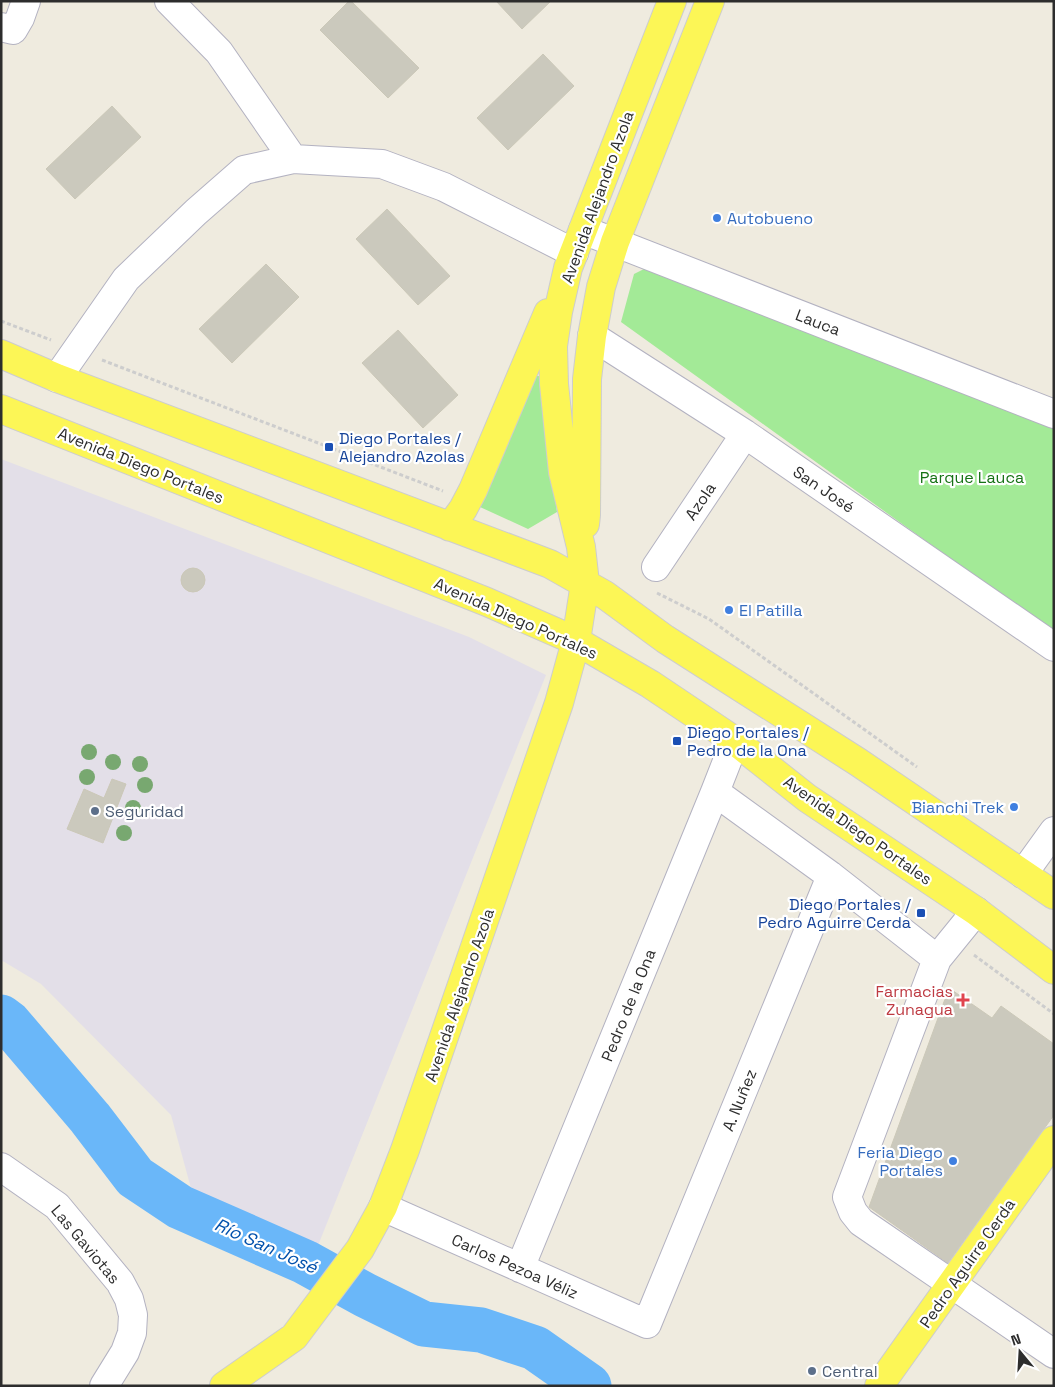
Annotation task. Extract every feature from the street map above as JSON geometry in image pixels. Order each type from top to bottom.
[{"type":"main road","name":"Avenida Alejandro Azola","points":[[224,1386],[294,1337],[360,1249],[383,1207],[405,1150],[559,703],[576,641],[585,584],[581,547],[562,472],[554,384],[556,320],[575,250],[672,1]]},
{"type":"main road","name":"Avenida Alejandro Azola","points":[[581,547],[586,515],[587,380],[592,336],[601,287],[615,242],[710,1]]},
{"type":"main road","points":[[450,527],[463,509],[473,490],[575,250]]},
{"type":"main road","points":[[1,354],[58,378],[550,564],[605,596],[665,639],[858,762],[1054,894]]},
{"type":"main road","name":"Avenida Diego Portales","points":[[1,409],[488,602],[576,641],[650,684],[735,741],[807,798],[976,911],[1054,970]]},
{"type":"main road","name":"Pedro Aguirre Cerda","points":[[879,1386],[1054,1140]]},
{"type":"street","points":[[7,29],[20,18],[26,1]]},
{"type":"street","points":[[169,1],[220,52],[293,159]]},
{"type":"street","name":"Lauca","points":[[58,378],[126,278],[196,212],[244,170],[293,159],[382,164],[444,187],[575,250],[615,242],[1054,414]]},
{"type":"street","name":"San José","points":[[592,336],[745,434],[1054,647]]},
{"type":"street","name":"Azola","points":[[656,567],[745,434]]},
{"type":"street","name":"Pedro de la Ona","points":[[520,1268],[735,741]]},
{"type":"street","points":[[715,792],[831,876],[937,959]]},
{"type":"street","points":[[1023,874],[1054,831]]},
{"type":"street","name":"A. Nuñez","points":[[647,1324],[831,876]]},
{"type":"street","points":[[976,911],[937,959],[847,1197],[853,1212],[861,1222],[1054,1354]]},
{"type":"street","name":"Las Gaviotas","points":[[4,1174],[57,1206],[120,1282],[133,1315],[132,1333],[125,1352],[104,1386]]},
{"type":"street","name":"Carlos Pezoa Véliz","points":[[383,1207],[647,1324]]},
{"type":"shaded area","points":[[1,459],[469,637],[546,675],[315,1253],[192,1192],[171,1115],[41,984],[1,960]]},
{"type":"green space","name":"Parque Lauca","points":[[652,265],[1054,425],[1054,633],[621,322],[634,274]]},
{"type":"green space","points":[[526,376],[539,376],[557,512],[528,529],[480,507]]},
{"type":"building","points":[[349,1],[419,68],[388,98],[320,30]]},
{"type":"building","points":[[496,1],[551,1],[522,29]]},
{"type":"building","points":[[543,54],[574,86],[508,150],[477,118]]},
{"type":"building","points":[[112,106],[141,137],[75,199],[46,169]]},
{"type":"building","points":[[387,209],[450,276],[418,305],[356,239]]},
{"type":"building","points":[[266,264],[299,297],[232,363],[199,329]]},
{"type":"building","points":[[398,330],[458,395],[423,428],[362,363]]},
{"type":"building","points":[[193,568],[201,572],[205,580],[201,588],[193,592],[185,588],[181,580],[185,572]]},
{"type":"building","points":[[112,779],[126,784],[103,843],[67,829],[84,789],[104,798]]},
{"type":"building","name":"Feria Diego Portales","points":[[949,988],[992,1018],[1001,1006],[1054,1044],[1054,1115],[948,1263],[869,1207]]},
{"type":"waterway","name":"Río San José","points":[[1,1017],[9,1023],[90,1118],[135,1177],[180,1207],[305,1262],[365,1295],[424,1324],[481,1330],[535,1348],[589,1386]]},
{"type":"place","name":"Autobueno","points":[[717,218]]},
{"type":"place","name":"Diego Portales / Alejandro Azolas","points":[[329,447]]},
{"type":"place","name":"El Patilla","points":[[729,610]]},
{"type":"place","name":"Diego Portales / Pedro de la Ona","points":[[677,741]]},
{"type":"place","name":"Bianchi Trek","points":[[1014,807]]},
{"type":"place","name":"Seguridad","points":[[95,811]]},
{"type":"place","name":"Diego Portales / Pedro Aguirre Cerda","points":[[921,913]]},
{"type":"place","name":"Farmacias Zunagua","points":[[963,1000]]},
{"type":"place","name":"Feria Diego Portales","points":[[953,1161]]},
{"type":"place","name":"Central","points":[[812,1371]]}]
